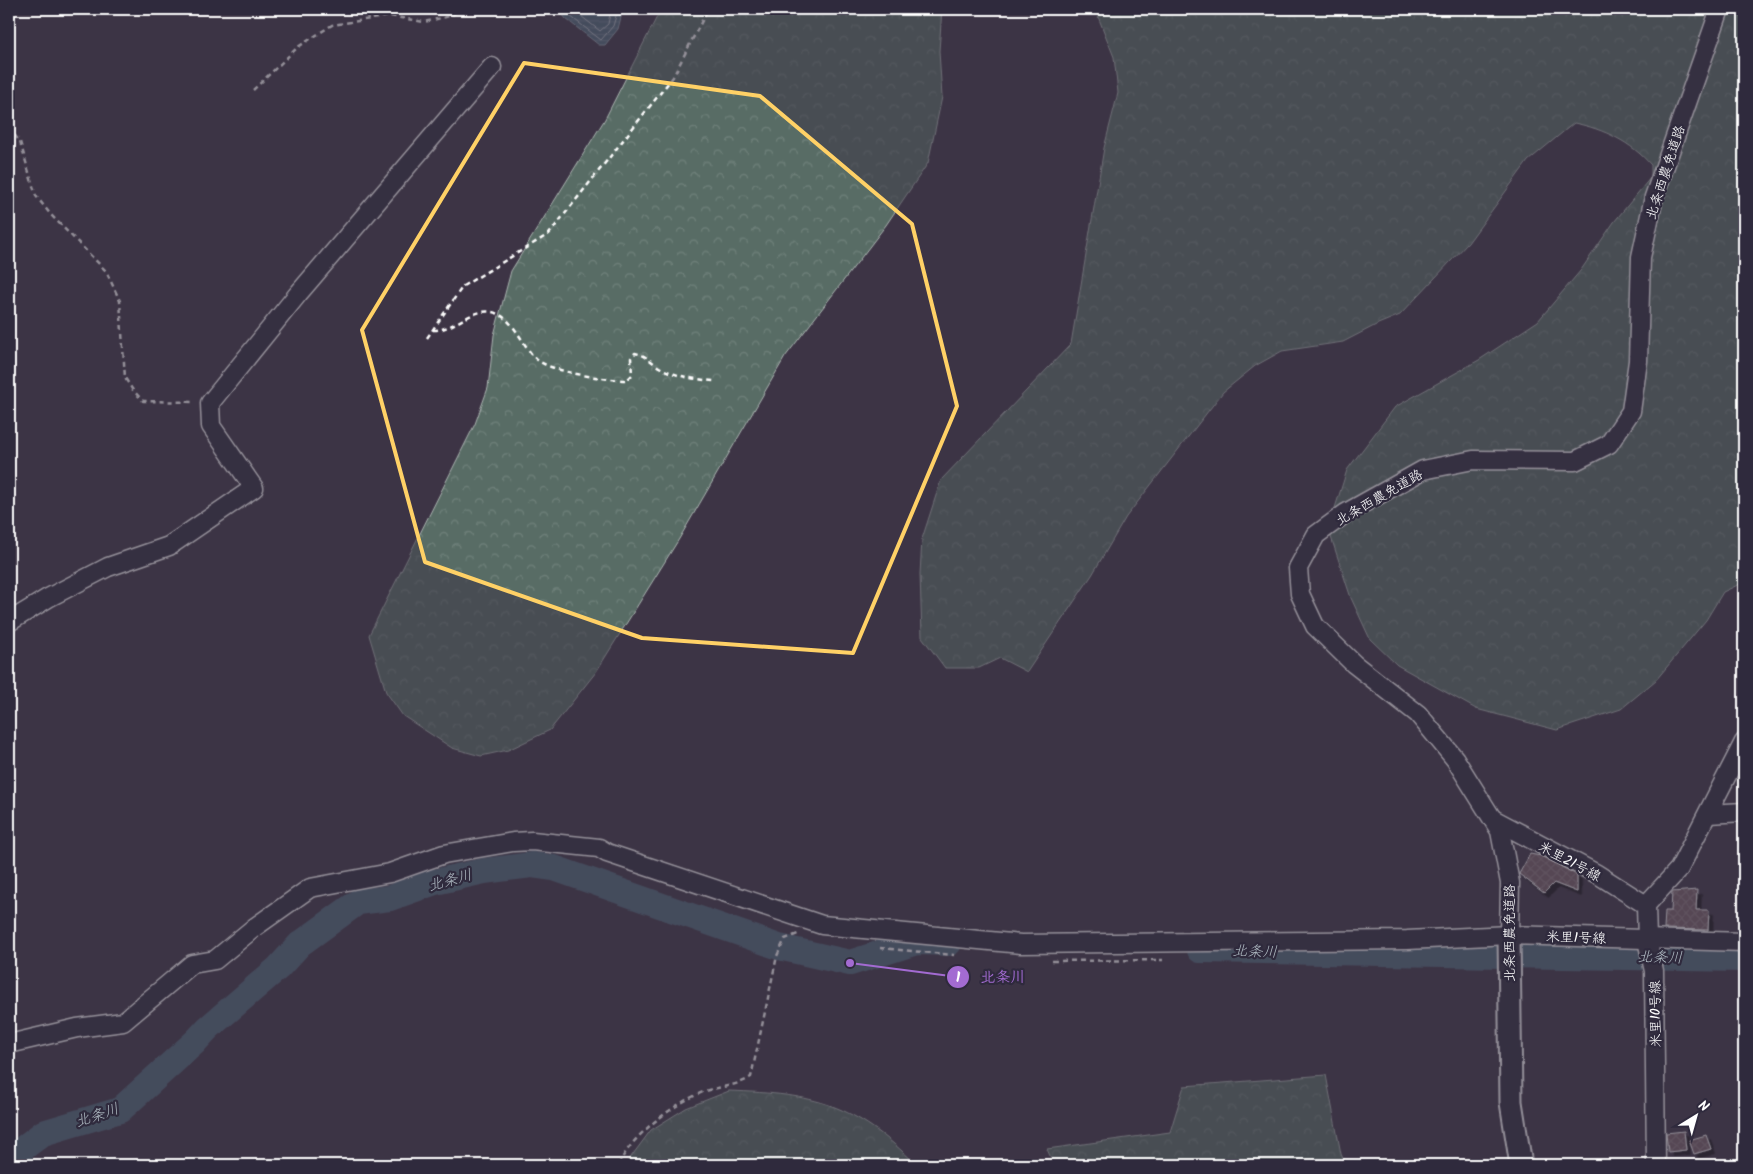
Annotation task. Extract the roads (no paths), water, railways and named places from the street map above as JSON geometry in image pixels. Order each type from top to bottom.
[{"type":"street","name":"北条西農免道路","points":[[1521,1165],[1512,1102],[1510,883],[1500,831],[1455,759],[1418,714],[1354,664],[1315,626],[1300,594],[1298,568],[1316,535],[1346,513],[1423,470],[1473,460],[1575,461],[1609,444],[1631,411],[1638,361],[1641,257],[1654,197],[1720,9]]},
{"type":"street","points":[[9,622],[48,598],[108,567],[169,546],[254,488],[211,426],[210,403],[298,294],[492,66]]},
{"type":"street","points":[[1646,905],[1679,869],[1744,742]]},
{"type":"street","points":[[1708,814],[1744,812]]},
{"type":"street","name":"米里21号線","points":[[1493,819],[1596,874],[1646,905]]},
{"type":"street","name":"米里1号線","points":[[9,1044],[77,1028],[123,1022],[192,964],[215,960],[255,927],[310,888],[390,873],[444,854],[513,842],[532,841],[599,848],[822,925],[1021,944],[1407,940],[1509,935],[1744,942]]},
{"type":"street","name":"米里10号線","points":[[1646,905],[1647,940],[1654,971],[1656,1165]]},
{"type":"water","points":[[558,9],[623,9],[618,29],[605,45],[599,45],[566,19]]},
{"type":"waterway","name":"北条川","points":[[9,1159],[43,1133],[120,1110],[208,1028],[278,968],[300,944],[358,902],[390,898],[435,882],[484,871],[532,865],[554,868],[779,947],[850,963],[916,942],[949,943]]},
{"type":"waterway","name":"北条川","points":[[1200,950],[1744,959]]},
{"type":"place","name":"北条川","points":[[850,963]]}]
